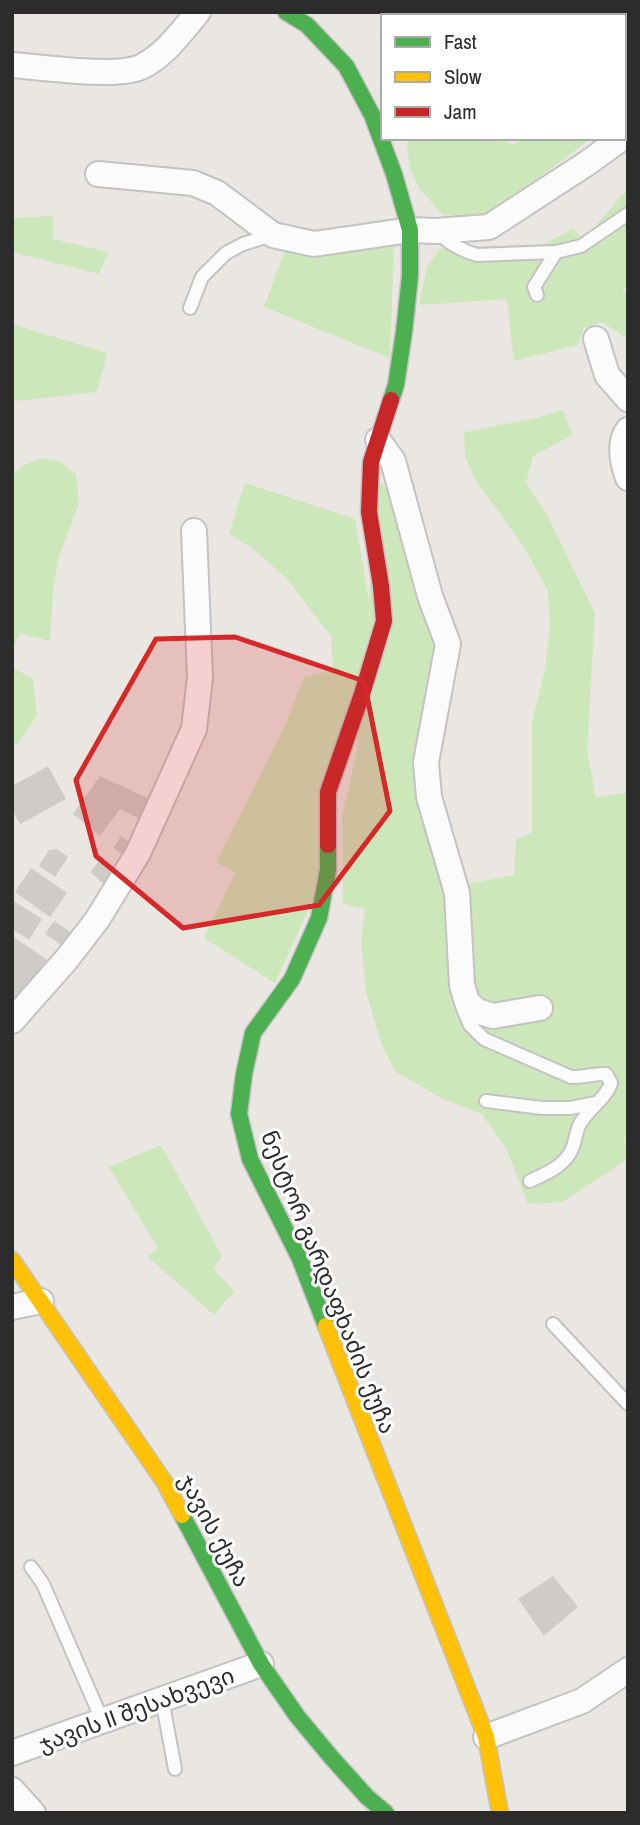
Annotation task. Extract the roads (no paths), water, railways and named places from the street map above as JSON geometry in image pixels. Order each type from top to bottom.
[{"type":"street","points":[[12,65],[116,73],[141,68],[162,53],[198,12]]},
{"type":"street","name":"ნესტორ გარდაფხაძის ქუჩა","points":[[286,12],[307,26],[346,66],[377,114]]},
{"type":"street","name":"ნესტორ გარდაფხაძის ქუჩა","points":[[384,140],[410,230],[410,276],[396,385],[371,462],[369,512],[384,621],[328,792],[328,870],[319,918],[292,979],[254,1033],[244,1074],[239,1114],[250,1159],[300,1259],[486,1737],[500,1813]]},
{"type":"street","points":[[99,174],[193,183],[217,193],[273,235],[314,244],[410,230],[489,227],[619,140]]},
{"type":"street","points":[[596,339],[607,375],[628,399]]},
{"type":"street","points":[[628,430],[624,436],[622,464],[628,478]]},
{"type":"street","points":[[378,440],[393,461],[430,596],[448,644],[426,762],[429,797],[457,893],[462,985],[467,1002],[477,1011],[494,1016],[540,1008]]},
{"type":"street","points":[[12,1021],[97,920],[138,853],[194,729],[200,678],[194,531]]},
{"type":"street","name":"ჯავის ქუჩა","points":[[12,1259],[165,1483],[261,1664],[297,1716],[367,1797],[386,1813]]},
{"type":"street","points":[[12,1307],[41,1301]]},
{"type":"street","name":"ჯავის II შესახვევი","points":[[12,1753],[261,1664]]},
{"type":"street","points":[[486,1737],[582,1701],[628,1670]]},
{"type":"street","points":[[12,1790],[33,1813]]},
{"type":"lane","points":[[435,231],[450,243],[477,255],[556,252],[581,246],[628,214]]},
{"type":"lane","points":[[190,308],[202,277],[226,253],[243,244],[273,235]]},
{"type":"lane","points":[[537,295],[534,287],[556,252]]},
{"type":"lane","points":[[462,985],[463,1010],[470,1025],[484,1039],[571,1077],[606,1074],[611,1083],[608,1092],[579,1124],[571,1153],[553,1171],[530,1181]]},
{"type":"lane","points":[[486,1101],[542,1108],[569,1108],[596,1103]]},
{"type":"lane","points":[[553,1324],[628,1404]]},
{"type":"lane","points":[[30,1567],[43,1584],[102,1720]]},
{"type":"lane","points":[[162,1699],[175,1769]]}]
